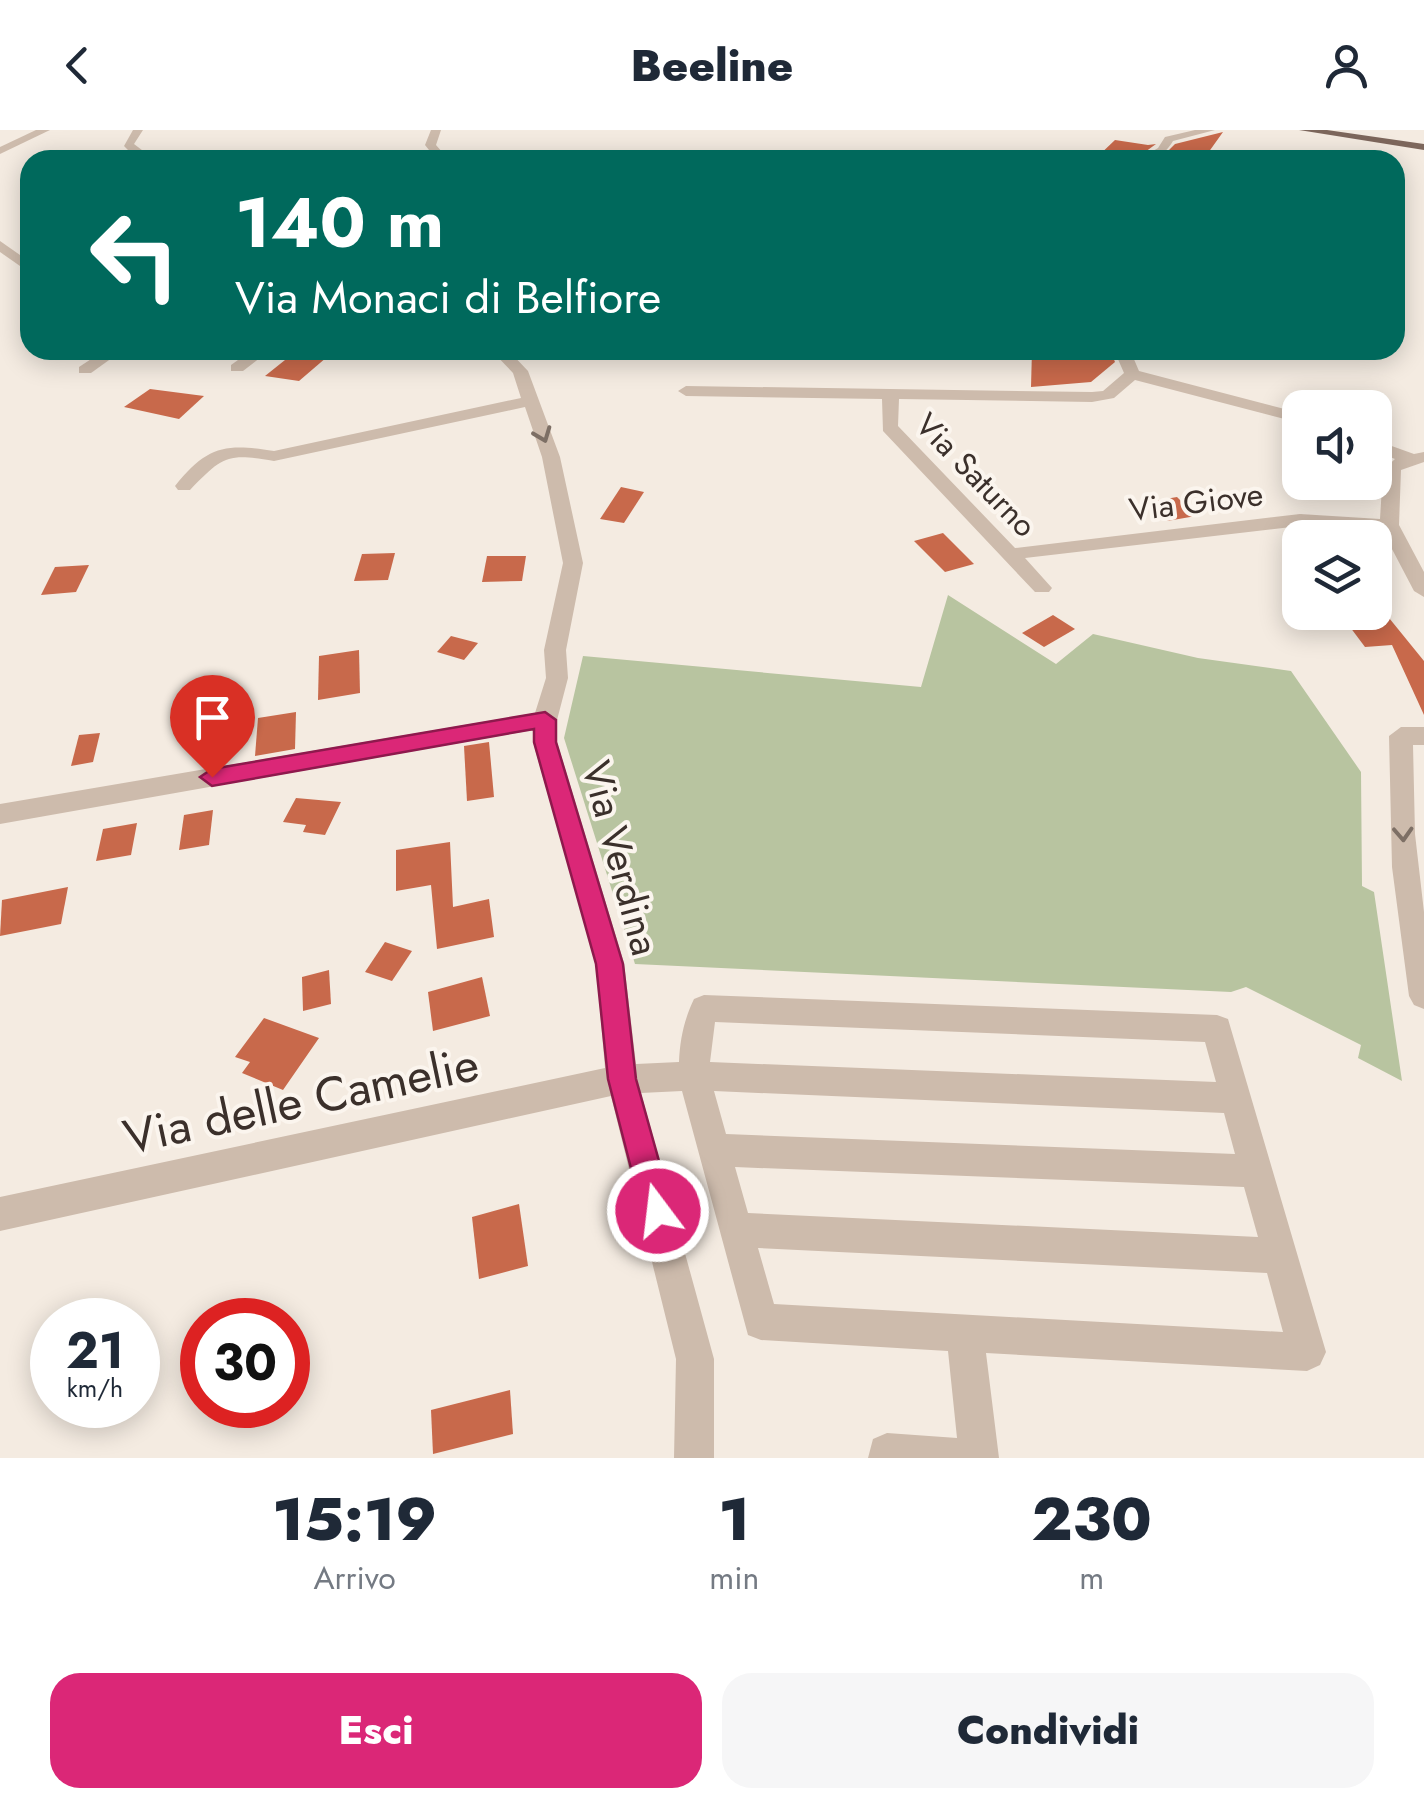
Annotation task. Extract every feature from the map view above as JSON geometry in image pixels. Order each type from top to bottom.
[{"type":"main road","points":[[1304,130],[1424,147]]},
{"type":"street","points":[[0,151],[45,130]]},
{"type":"street","points":[[134,150],[128,144],[138,130]]},
{"type":"street","points":[[1162,150],[1169,139],[1210,130]]},
{"type":"street","points":[[0,245],[20,261]]},
{"type":"street","points":[[85,370],[100,360]]},
{"type":"street","points":[[237,368],[248,360]]},
{"type":"street","name":"Via Verdina","points":[[509,360],[520,371],[551,456],[573,563],[555,650],[557,678],[545,720],[545,742],[610,964],[622,1079],[694,1359],[694,1458]]},
{"type":"street","points":[[1126,360],[1132,374]]},
{"type":"street","points":[[686,391],[1092,397],[1108,395],[1132,374]]},
{"type":"street","points":[[1132,374],[1282,413]]},
{"type":"street","name":"Via Saturno","points":[[891,394],[889,426],[1042,588]]},
{"type":"street","points":[[184,486],[210,458],[232,450],[274,456],[530,402]]},
{"type":"street","points":[[1392,450],[1419,458]]},
{"type":"street","points":[[1389,520],[1392,470],[1396,464],[1419,458]]},
{"type":"street","name":"Via Giove","points":[[1010,554],[1282,522]]},
{"type":"street","points":[[1392,531],[1424,590]]},
{"type":"street","points":[[0,814],[545,720]]},
{"type":"street","points":[[1424,736],[1401,736],[1400,769],[1404,856],[1424,996]]},
{"type":"street","points":[[704,1008],[1217,1029],[1307,1352],[761,1322],[694,1076],[695,1037],[704,1008]]},
{"type":"street","name":"Via delle Camelie","points":[[0,1214],[622,1079],[694,1076],[1236,1098]]},
{"type":"street","points":[[715,1150],[1256,1171]]},
{"type":"street","points":[[736,1230],[1280,1256]]},
{"type":"street","points":[[965,1334],[979,1458]]},
{"type":"street","points":[[888,1458],[888,1453],[959,1458]]},
{"type":"green space","points":[[948,595],[1056,664],[1093,634],[1198,658],[1291,671],[1361,772],[1362,886],[1374,892],[1402,1081],[1358,1058],[1361,1045],[1246,987],[1231,992],[635,964],[564,738],[583,656],[921,687]]},
{"type":"building","points":[[1223,132],[1210,150],[1169,150],[1175,144]]},
{"type":"building","points":[[1115,140],[1156,144],[1148,150],[1104,150]]},
{"type":"building","points":[[285,360],[324,360],[299,381],[265,376]]},
{"type":"building","points":[[1032,360],[1115,362],[1091,382],[1031,387]]},
{"type":"building","points":[[150,389],[204,396],[179,419],[124,407]]},
{"type":"building","points":[[621,487],[644,492],[624,523],[600,519]]},
{"type":"building","points":[[1177,497],[1196,516],[1167,521],[1148,502]]},
{"type":"building","points":[[943,533],[974,564],[945,572],[914,541]]},
{"type":"building","points":[[395,553],[388,580],[354,581],[362,554]]},
{"type":"building","points":[[487,556],[526,556],[522,581],[482,582]]},
{"type":"building","points":[[89,565],[76,592],[41,595],[55,567]]},
{"type":"building","points":[[1053,615],[1075,629],[1044,647],[1022,633]]},
{"type":"building","points":[[1392,622],[1424,661],[1424,715],[1392,645],[1365,647],[1352,630],[1392,630]]},
{"type":"building","points":[[451,636],[478,643],[464,660],[437,652]]},
{"type":"building","points":[[359,650],[360,693],[318,700],[319,656]]},
{"type":"building","points":[[296,712],[295,749],[255,756],[258,718]]},
{"type":"building","points":[[100,733],[93,762],[71,766],[79,735]]},
{"type":"building","points":[[489,742],[494,797],[467,801],[464,746]]},
{"type":"building","points":[[296,798],[341,802],[325,835],[303,832],[306,825],[283,822]]},
{"type":"building","points":[[213,810],[209,845],[179,850],[184,815]]},
{"type":"building","points":[[137,823],[131,855],[96,861],[103,829]]},
{"type":"building","points":[[450,842],[453,907],[489,899],[494,937],[437,949],[431,885],[396,891],[396,850]]},
{"type":"building","points":[[68,887],[61,924],[0,936],[2,900]]},
{"type":"building","points":[[385,942],[412,951],[392,981],[365,972]]},
{"type":"building","points":[[329,970],[331,1004],[303,1011],[302,977]]},
{"type":"building","points":[[482,977],[490,1016],[433,1031],[428,992]]},
{"type":"building","points":[[264,1018],[319,1038],[283,1090],[242,1073],[250,1062],[235,1057]]},
{"type":"building","points":[[519,1204],[528,1266],[479,1279],[472,1217]]},
{"type":"building","points":[[510,1390],[513,1434],[433,1454],[431,1410]]},
{"type":"route","points":[[212,777],[545,720],[545,742],[610,964],[622,1079],[658,1211]]}]
